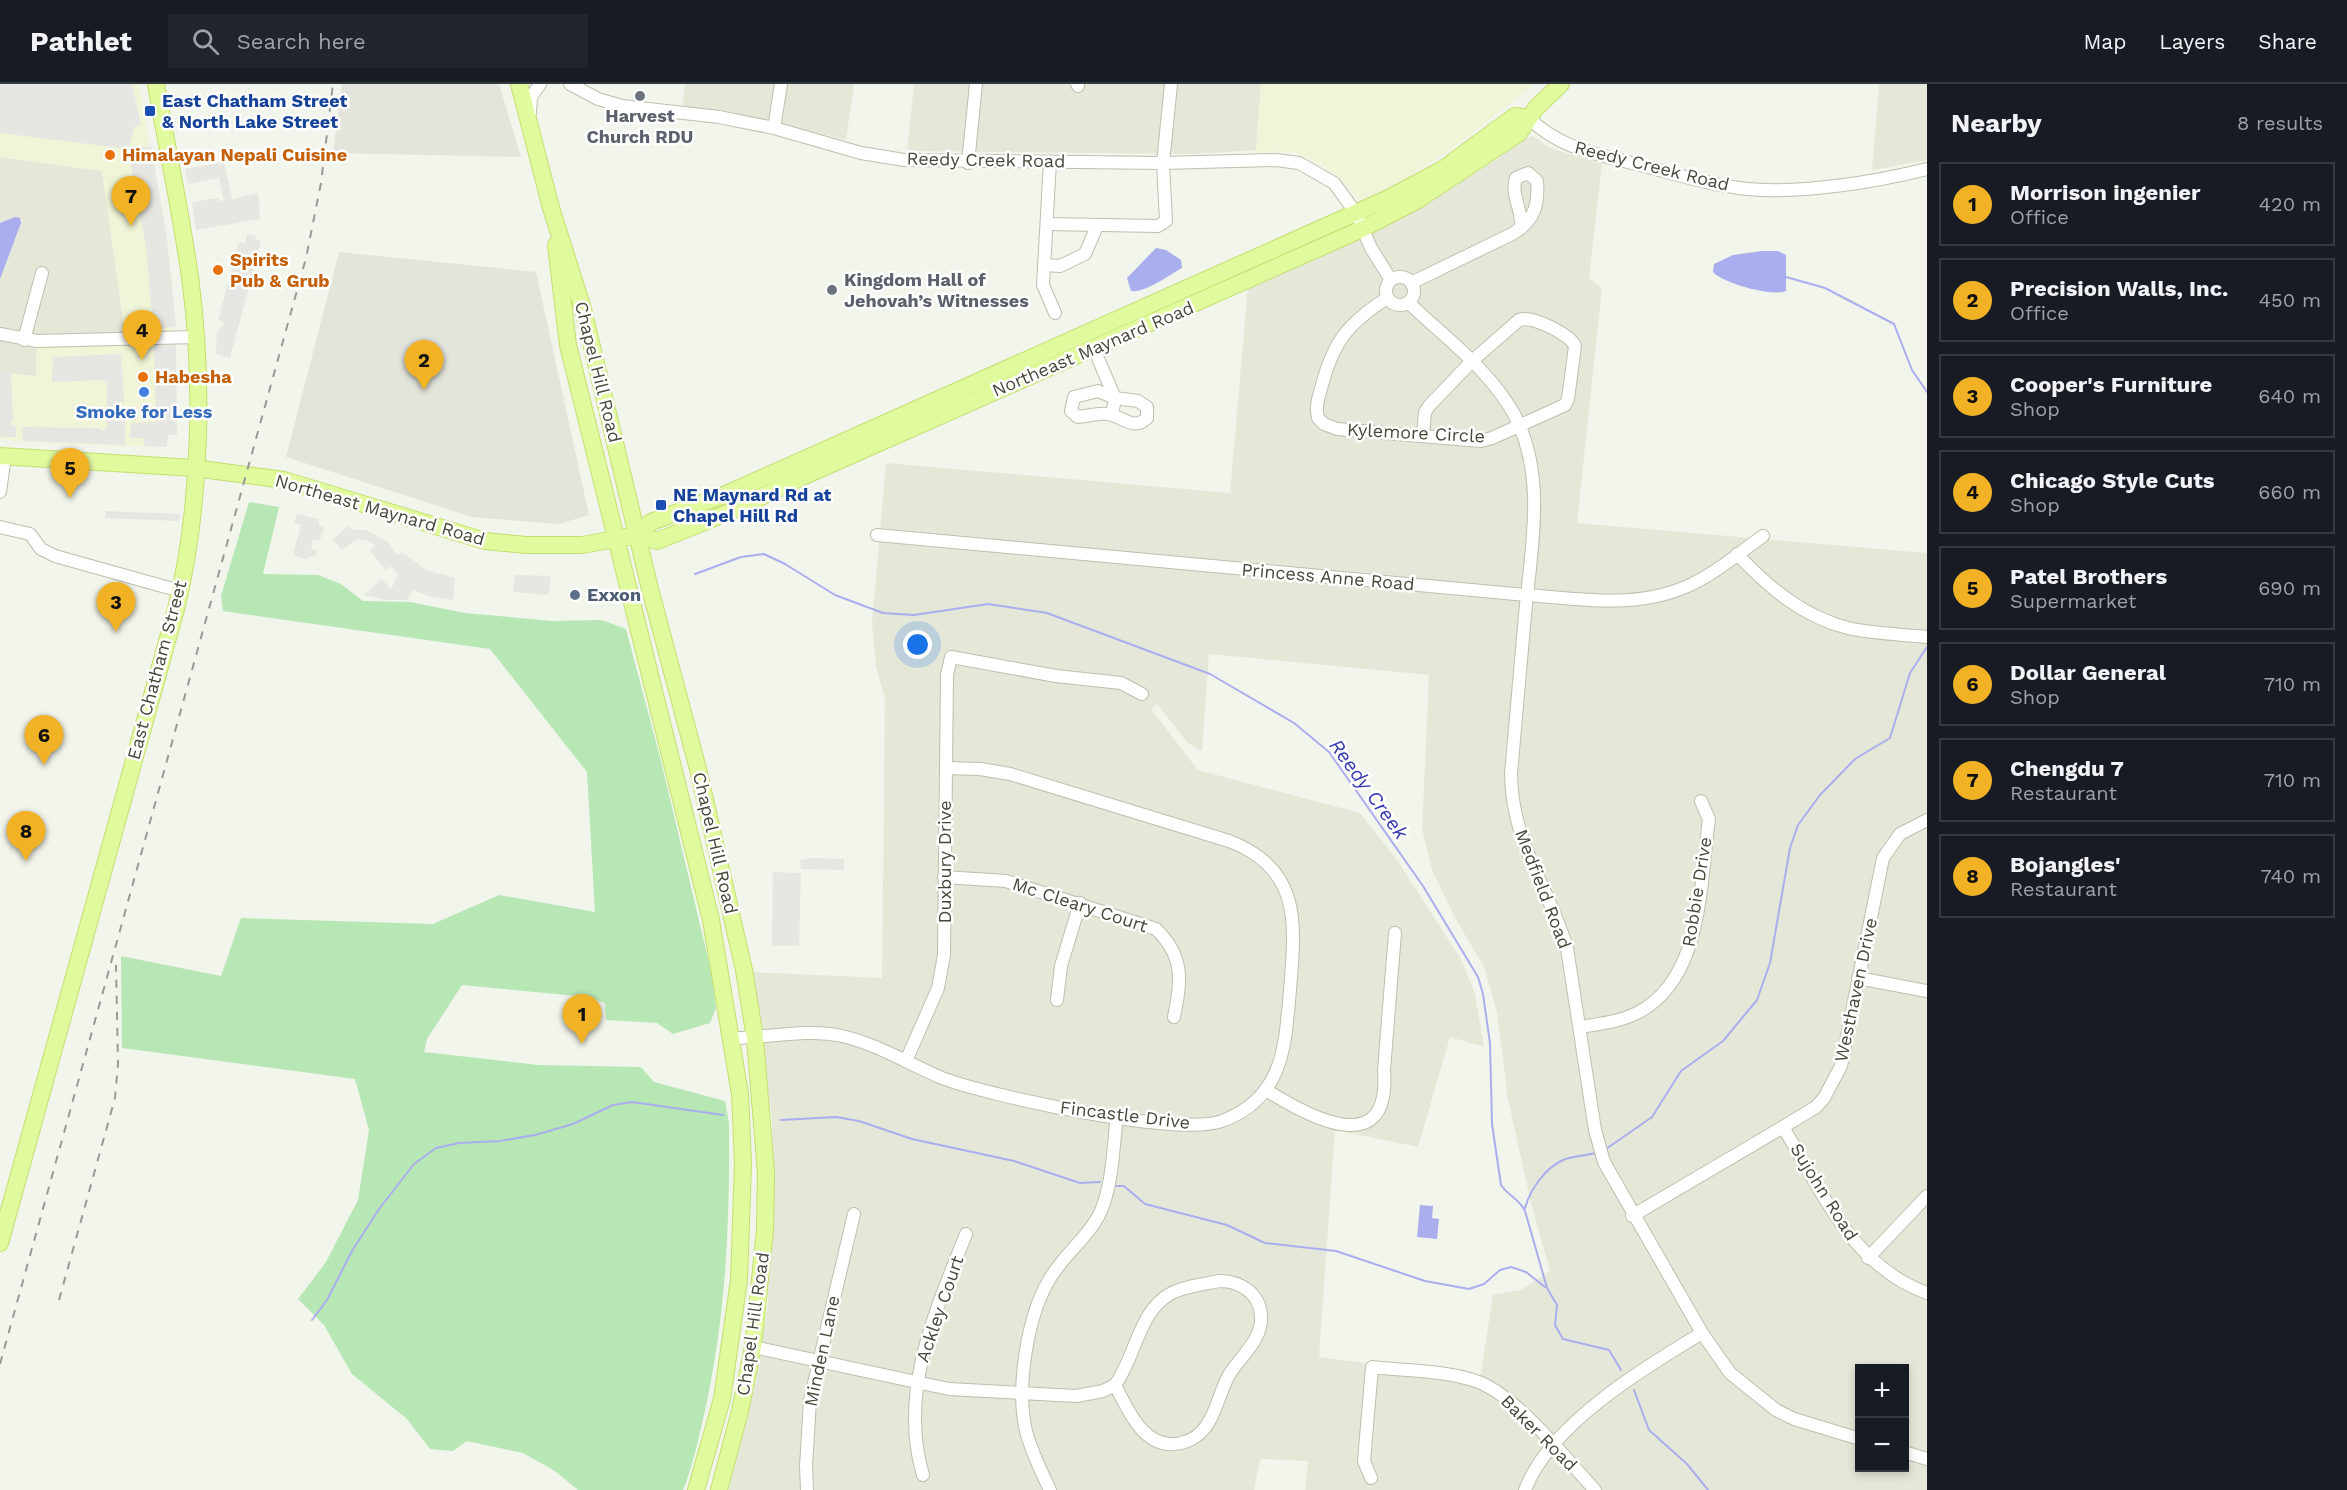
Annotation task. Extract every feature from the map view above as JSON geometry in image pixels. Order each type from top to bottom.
[{"type":"main road","name":"East Chatham Street","points":[[0,1243],[180,591],[192,512],[197,440],[196,337],[190,277],[156,84]]},
{"type":"main road","name":"Chapel Hill Road","points":[[519,84],[551,208],[583,309],[731,910],[755,1038],[766,1173],[765,1230],[753,1347],[740,1411],[719,1490]]},
{"type":"main road","name":"Northeast Maynard Road","points":[[2,456],[194,468],[284,480],[485,541],[526,545],[582,545],[638,535],[657,541],[700,524],[952,410],[1094,350],[1362,229],[1453,178],[1519,133],[1529,118],[1561,84]]},
{"type":"main road","name":"Northeast Maynard Road","points":[[638,535],[651,522],[724,495],[1356,213],[1443,169],[1515,116],[1529,118]]},
{"type":"main road","name":"Chapel Hill Road","points":[[551,208],[568,345],[711,920],[733,1038],[742,1121],[743,1219],[738,1291],[722,1398],[696,1490]]},
{"type":"main road","points":[[707,1490],[715,1425]]},
{"type":"street","points":[[530,127],[531,97],[540,84]]},
{"type":"street","name":"Reedy Creek Road","points":[[570,84],[598,99],[622,106],[719,117],[774,128],[885,158],[968,163],[1164,164],[1276,160],[1299,163],[1334,183],[1356,213]]},
{"type":"street","points":[[774,128],[781,84]]},
{"type":"street","points":[[968,163],[976,84]]},
{"type":"street","points":[[1047,224],[1158,226],[1163,224],[1167,215],[1164,200],[1164,164],[1172,84]]},
{"type":"street","name":"Reedy Creek Road","points":[[1529,118],[1546,135],[1574,148],[1712,184],[1747,189],[1815,188],[1927,169]]},
{"type":"street","points":[[1050,162],[1043,285],[1055,313]]},
{"type":"street","points":[[1356,213],[1362,229],[1391,280]]},
{"type":"street","points":[[1044,265],[1060,266],[1085,254],[1097,226]]},
{"type":"street","points":[[1411,283],[1521,228]]},
{"type":"street","points":[[24,340],[42,273]]},
{"type":"street","points":[[1387,297],[1386,290],[1391,280],[1400,277],[1411,283],[1413,291],[1408,302]]},
{"type":"street","name":"Medfield Road","points":[[1387,297],[1399,305],[1408,302],[1472,361],[1498,390],[1520,426],[1530,458],[1534,482],[1527,595],[1511,774],[1512,798],[1523,845],[1558,922],[1567,948],[1599,1147],[1611,1177],[1702,1333],[1730,1373],[1766,1403],[1794,1419],[1855,1437]]},
{"type":"street","name":"Kylemore Circle","points":[[1387,297],[1357,318],[1336,345],[1324,376],[1317,412],[1320,421],[1329,427],[1481,441],[1561,408],[1568,399],[1575,346],[1573,340],[1547,326],[1523,318],[1472,361]]},
{"type":"street","points":[[0,334],[24,340],[196,337]]},
{"type":"street","points":[[1094,350],[1115,398],[1112,415]]},
{"type":"street","points":[[1423,436],[1425,412],[1472,361]]},
{"type":"street","points":[[1098,391],[1115,398],[1138,401],[1147,407],[1147,418],[1138,424],[1131,424],[1112,415],[1078,417],[1071,411],[1070,405],[1074,397],[1087,393],[1098,391]]},
{"type":"street","points":[[0,492],[2,456]]},
{"type":"street","points":[[0,527],[30,534],[41,549],[56,556],[180,591]]},
{"type":"street","name":"Princess Anne Road","points":[[877,535],[1527,595],[1628,602],[1647,599],[1692,584],[1763,536]]},
{"type":"street","points":[[1737,554],[1776,593],[1832,623],[1849,628],[1927,637]]},
{"type":"street","name":"Duxbury Drive","points":[[906,1061],[933,1003],[943,970],[947,675],[951,657],[1056,676],[1121,683],[1142,694]]},
{"type":"street","name":"Fincastle Drive","points":[[733,1038],[810,1034],[839,1035],[868,1044],[943,1078],[985,1092],[1117,1116],[1204,1125],[1221,1122],[1240,1113],[1266,1090],[1278,1067],[1286,1035],[1294,931],[1292,906],[1284,889],[1259,857],[1230,841],[1010,774],[980,769],[946,768]]},
{"type":"street","name":"Robbie Drive","points":[[1580,1027],[1636,1014],[1655,1000],[1678,975],[1691,943],[1709,819],[1701,801]]},
{"type":"street","name":"Westhaven Drive","points":[[1632,1216],[1815,1107],[1837,1076],[1883,858],[1900,834],[1927,820]]},
{"type":"street","name":"Mc Cleary Court","points":[[944,877],[1006,881],[1144,923],[1163,936],[1176,956],[1179,968],[1174,1017]]},
{"type":"street","points":[[1057,1000],[1061,966],[1080,903]]},
{"type":"street","points":[[1266,1090],[1339,1125],[1358,1125],[1374,1114],[1382,1103],[1386,1088],[1384,1070],[1395,933]]},
{"type":"street","points":[[1858,978],[1927,991]]},
{"type":"street","points":[[1050,1490],[1026,1428],[1022,1394],[1032,1321],[1049,1279],[1094,1223],[1105,1201],[1117,1116]]},
{"type":"street","name":"Sujohn Road","points":[[1783,1127],[1849,1235],[1868,1258],[1892,1277],[1927,1293]]},
{"type":"street","points":[[1868,1258],[1927,1196]]},
{"type":"street","name":"Minden Lane","points":[[807,1490],[807,1431],[818,1362],[855,1214]]},
{"type":"street","name":"Ackley Court","points":[[923,1475],[917,1456],[915,1431],[916,1384],[924,1348],[966,1234]]},
{"type":"street","points":[[753,1347],[916,1384],[980,1392],[1091,1394],[1115,1385],[1132,1357],[1150,1311],[1172,1292],[1228,1281],[1242,1286],[1254,1296],[1261,1317],[1258,1335],[1229,1376],[1208,1423],[1192,1439],[1171,1444],[1150,1437],[1139,1427],[1115,1385]]},
{"type":"street","points":[[1525,1490],[1532,1473],[1553,1445],[1623,1382],[1702,1333]]},
{"type":"street","name":"Baker Road","points":[[1371,1478],[1364,1461],[1372,1367],[1460,1377],[1482,1383],[1512,1403],[1595,1490]]},
{"type":"street","points":[[1909,1453],[1927,1459]]},
{"type":"shaded area","points":[[0,84],[139,84],[172,278],[177,435],[168,435],[167,447],[38,443],[0,439],[0,373],[36,376],[37,345],[125,334],[102,171],[0,157]]},
{"type":"shaded area","points":[[0,84],[132,84],[141,125],[135,126],[128,149],[0,133]]},
{"type":"shaded area","points":[[342,84],[499,84],[521,157],[333,153]]},
{"type":"shaded area","points":[[685,84],[854,84],[846,140],[788,126],[682,109]]},
{"type":"shaded area","points":[[914,84],[1261,84],[1256,150],[1193,154],[907,151]]},
{"type":"shaded area","points":[[1261,84],[1535,84],[1453,148],[1383,193],[1365,200],[1357,198],[1339,177],[1311,159],[1289,151],[1256,153]]},
{"type":"shaded area","points":[[1879,84],[1927,84],[1927,160],[1872,170]]},
{"type":"shaded area","points":[[1533,136],[1550,148],[1602,164],[1589,278],[1602,288],[1577,523],[1927,553],[1927,1490],[1305,1490],[1308,1461],[1260,1459],[1254,1490],[729,1490],[756,1380],[767,1311],[774,1206],[772,1118],[750,972],[882,978],[885,699],[876,666],[872,623],[886,463],[1230,493],[1248,286],[1416,210],[1499,158],[1521,140]],"holes":[[[1209,654],[1429,675],[1422,829],[1432,870],[1455,918],[1484,967],[1497,1012],[1508,1099],[1531,1203],[1550,1271],[1521,1290],[1493,1295],[1480,1378],[1319,1357],[1335,1130],[1418,1147],[1450,1037],[1484,1047],[1475,994],[1461,959],[1397,860],[1360,813],[1198,770],[1151,709],[1157,704],[1188,743],[1202,751]]]},
{"type":"shaded area","points":[[151,146],[167,239],[176,327],[153,329],[146,246],[128,149]]},
{"type":"shaded area","points":[[0,157],[102,171],[126,339],[37,345],[36,376],[0,373]]},
{"type":"shaded area","points":[[224,162],[232,199],[258,193],[260,219],[196,230],[192,202],[218,198],[220,202],[224,200],[219,178],[188,184],[185,169]]},
{"type":"shaded area","points":[[247,234],[256,236],[256,240],[261,241],[230,358],[216,354],[217,331],[224,325],[223,321],[218,320],[239,242],[245,243]]},
{"type":"shaded area","points":[[339,252],[536,272],[589,515],[559,524],[472,517],[286,457]]},
{"type":"shaded area","points":[[154,345],[176,345],[177,435],[168,435],[167,447],[144,446],[144,438],[130,438],[131,423],[156,422]]},
{"type":"shaded area","points":[[121,354],[124,401],[116,405],[116,412],[125,413],[125,445],[23,441],[22,427],[98,428],[104,431],[107,427],[107,383],[99,380],[52,382],[53,357]]},
{"type":"shaded area","points":[[0,373],[11,374],[13,421],[9,424],[16,426],[16,437],[0,437]]},
{"type":"shaded area","points":[[106,511],[180,514],[179,521],[105,518]]},
{"type":"shaded area","points":[[297,514],[319,519],[318,525],[324,527],[320,540],[313,539],[311,549],[317,551],[315,557],[310,556],[307,559],[293,555],[301,525],[294,523]]},
{"type":"shaded area","points":[[348,526],[353,530],[366,530],[388,542],[397,555],[402,552],[426,570],[455,578],[453,600],[429,596],[413,590],[407,600],[387,600],[364,595],[382,579],[391,589],[398,575],[392,566],[386,570],[370,551],[375,545],[367,540],[357,539],[342,550],[333,539]]},
{"type":"shaded area","points":[[515,575],[551,576],[548,595],[513,592]]},
{"type":"shaded area","points":[[844,859],[844,870],[801,869],[800,860]]},
{"type":"shaded area","points":[[773,872],[801,873],[799,946],[772,946]]},
{"type":"green space","points":[[249,502],[279,507],[263,574],[318,575],[341,584],[363,601],[410,602],[465,613],[553,621],[602,620],[626,629],[661,761],[711,971],[716,1008],[710,1023],[673,1034],[657,1023],[606,1020],[605,1003],[588,997],[462,985],[427,1039],[424,1052],[538,1065],[641,1067],[654,1082],[725,1101],[729,1123],[729,1197],[722,1306],[704,1415],[683,1490],[578,1490],[555,1471],[523,1453],[467,1441],[453,1451],[430,1449],[407,1419],[352,1374],[324,1325],[298,1299],[326,1262],[358,1200],[369,1130],[355,1079],[122,1048],[121,956],[221,976],[241,918],[433,924],[499,895],[595,912],[587,772],[490,649],[223,611],[221,596]]},
{"type":"water","points":[[15,217],[20,218],[21,223],[0,279],[0,223]]},
{"type":"water","points":[[1156,248],[1166,250],[1181,260],[1182,268],[1150,286],[1131,291],[1127,278]]},
{"type":"water","points":[[1778,251],[1786,255],[1786,291],[1759,291],[1726,280],[1713,272],[1714,264],[1733,255]]},
{"type":"water","points":[[1420,1205],[1433,1206],[1432,1218],[1439,1219],[1437,1239],[1417,1237]]},
{"type":"waterway","points":[[1786,277],[1825,288],[1894,324],[1912,370],[1927,392]]},
{"type":"waterway","name":"Reedy Creek","points":[[695,574],[741,557],[764,554],[785,564],[835,595],[883,613],[914,615],[988,604],[1047,613],[1210,674],[1294,723],[1329,752],[1423,886],[1478,977],[1483,994],[1490,1043],[1492,1124],[1501,1185],[1525,1211],[1547,1288],[1557,1305],[1555,1325],[1563,1339],[1609,1350],[1621,1370]]},
{"type":"waterway","points":[[1606,1149],[1652,1117],[1681,1071],[1723,1041],[1757,1000],[1770,963],[1790,848],[1798,825],[1820,795],[1855,759],[1890,738],[1910,673],[1927,647]]},
{"type":"waterway","points":[[312,1320],[327,1300],[352,1251],[379,1209],[414,1164],[436,1148],[459,1143],[500,1141],[535,1135],[573,1124],[613,1105],[632,1102],[723,1115]]},
{"type":"waterway","points":[[781,1120],[836,1117],[859,1121],[912,1139],[1014,1161],[1080,1183],[1100,1182]]},
{"type":"waterway","points":[[1525,1208],[1534,1187],[1550,1168],[1567,1159],[1595,1153]]},
{"type":"waterway","points":[[1116,1186],[1124,1186],[1145,1204],[1227,1225],[1265,1243],[1336,1251],[1425,1281],[1469,1289],[1484,1284],[1500,1270],[1511,1267],[1526,1272],[1545,1287]]},
{"type":"waterway","name":"Reedy Creek","points":[[1634,1390],[1649,1430],[1687,1464],[1708,1490]]},
{"type":"railway","points":[[0,1364],[306,258],[321,183],[333,84]]},
{"type":"railway","points":[[59,1300],[115,1098],[118,1064],[116,965]]},
{"type":"place","name":"Harvest Church RDU","points":[[640,96]]},
{"type":"place","name":"East Chatham Street & North Lake Street","points":[[150,111]]},
{"type":"place","name":"Himalayan Nepali Cuisine","points":[[110,155]]},
{"type":"place","name":"Chengdu 7","points":[[131,226]]},
{"type":"place","name":"Spirits Pub & Grub","points":[[218,270]]},
{"type":"place","name":"Kingdom Hall of Jehovah’s Witnesses","points":[[832,290]]},
{"type":"place","name":"Chicago Style Cuts","points":[[142,360]]},
{"type":"place","name":"Habesha","points":[[143,377]]},
{"type":"place","name":"Precision Walls, Inc.","points":[[424,390]]},
{"type":"place","name":"Smoke for Less","points":[[144,392]]},
{"type":"place","name":"Patel Brothers","points":[[70,498]]},
{"type":"place","name":"NE Maynard Rd at Chapel Hill Rd","points":[[661,505]]},
{"type":"place","name":"Exxon","points":[[575,595]]},
{"type":"place","name":"Cooper's Furniture","points":[[116,632]]},
{"type":"place","name":"Dollar General","points":[[44,765]]},
{"type":"place","name":"Bojangles'","points":[[26,861]]},
{"type":"place","name":"Morrison ingenier","points":[[582,1044]]}]
